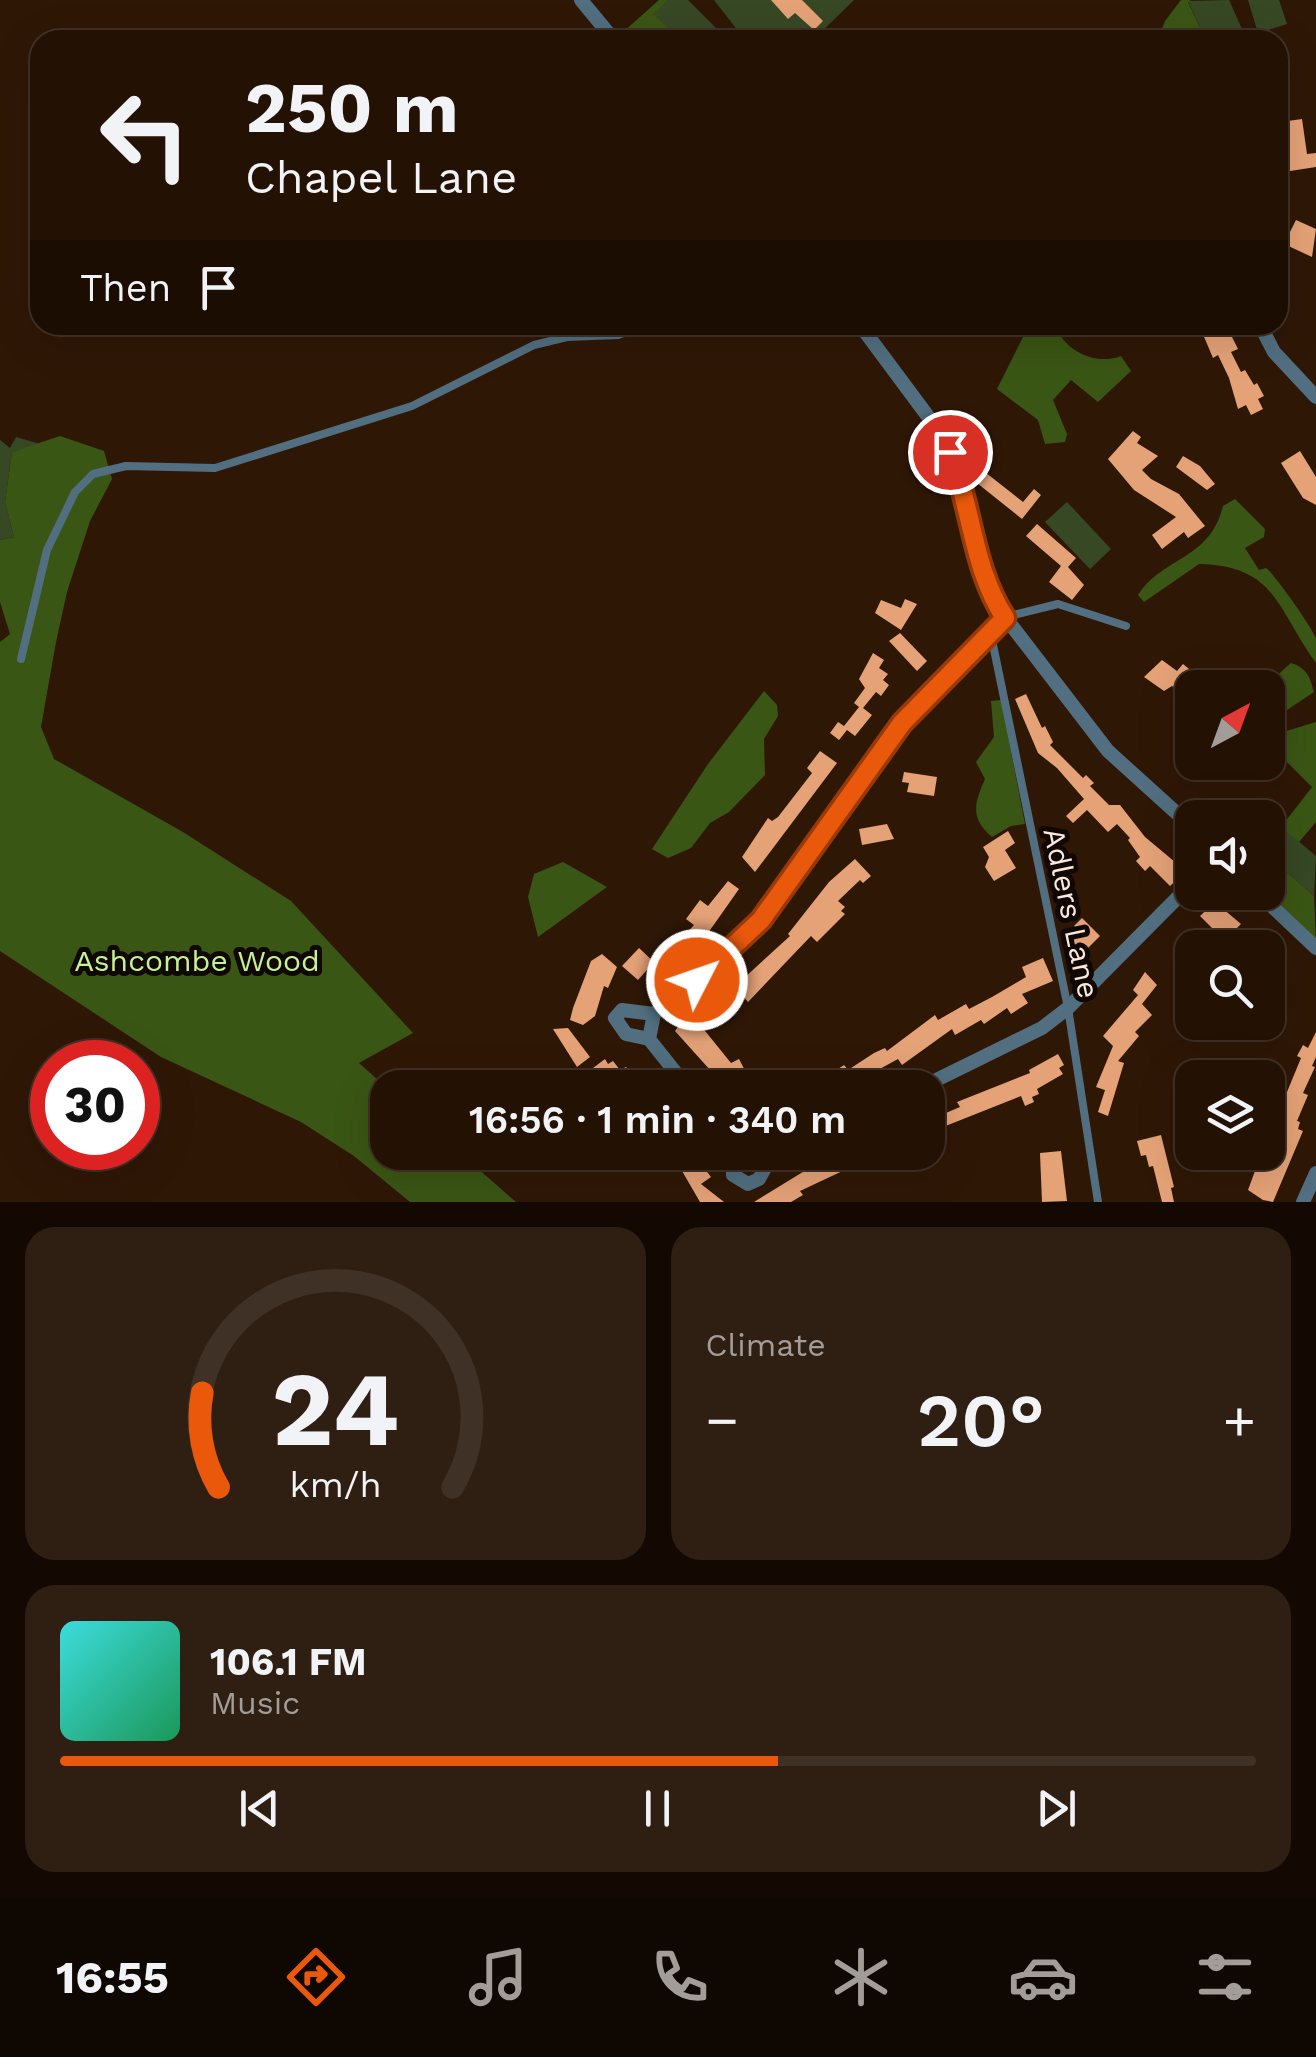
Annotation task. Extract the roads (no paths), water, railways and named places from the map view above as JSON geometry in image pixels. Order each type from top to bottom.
[{"type":"street","points":[[581,0],[606,30]]},
{"type":"street","points":[[867,335],[944,438],[961,479],[976,551],[1005,618],[1108,752],[1175,811]]},
{"type":"street","points":[[1265,335],[1274,352],[1316,397]]},
{"type":"street","points":[[649,1038],[654,1014],[723,958],[761,920],[894,732],[1005,618]]},
{"type":"street","points":[[945,1077],[1042,1028],[1068,1008],[1175,901]]},
{"type":"street","points":[[1277,910],[1316,948]]},
{"type":"street","points":[[654,1014],[622,1010],[615,1018],[626,1034],[649,1038],[674,1070]]},
{"type":"street","points":[[733,1170],[733,1175],[748,1184],[765,1170]]},
{"type":"street","points":[[1303,1202],[1316,1173]]},
{"type":"lane","points":[[21,659],[46,550],[74,492],[94,474],[114,466],[215,468],[234,463],[412,406],[534,344],[601,335]]},
{"type":"lane","points":[[1005,618],[1058,604],[1126,626]]},
{"type":"lane","name":"Adlers Lane","points":[[991,635],[1068,1008],[1098,1202]]},
{"type":"park label","name":"Ashcombe Wood","points":[[197,961]]}]
